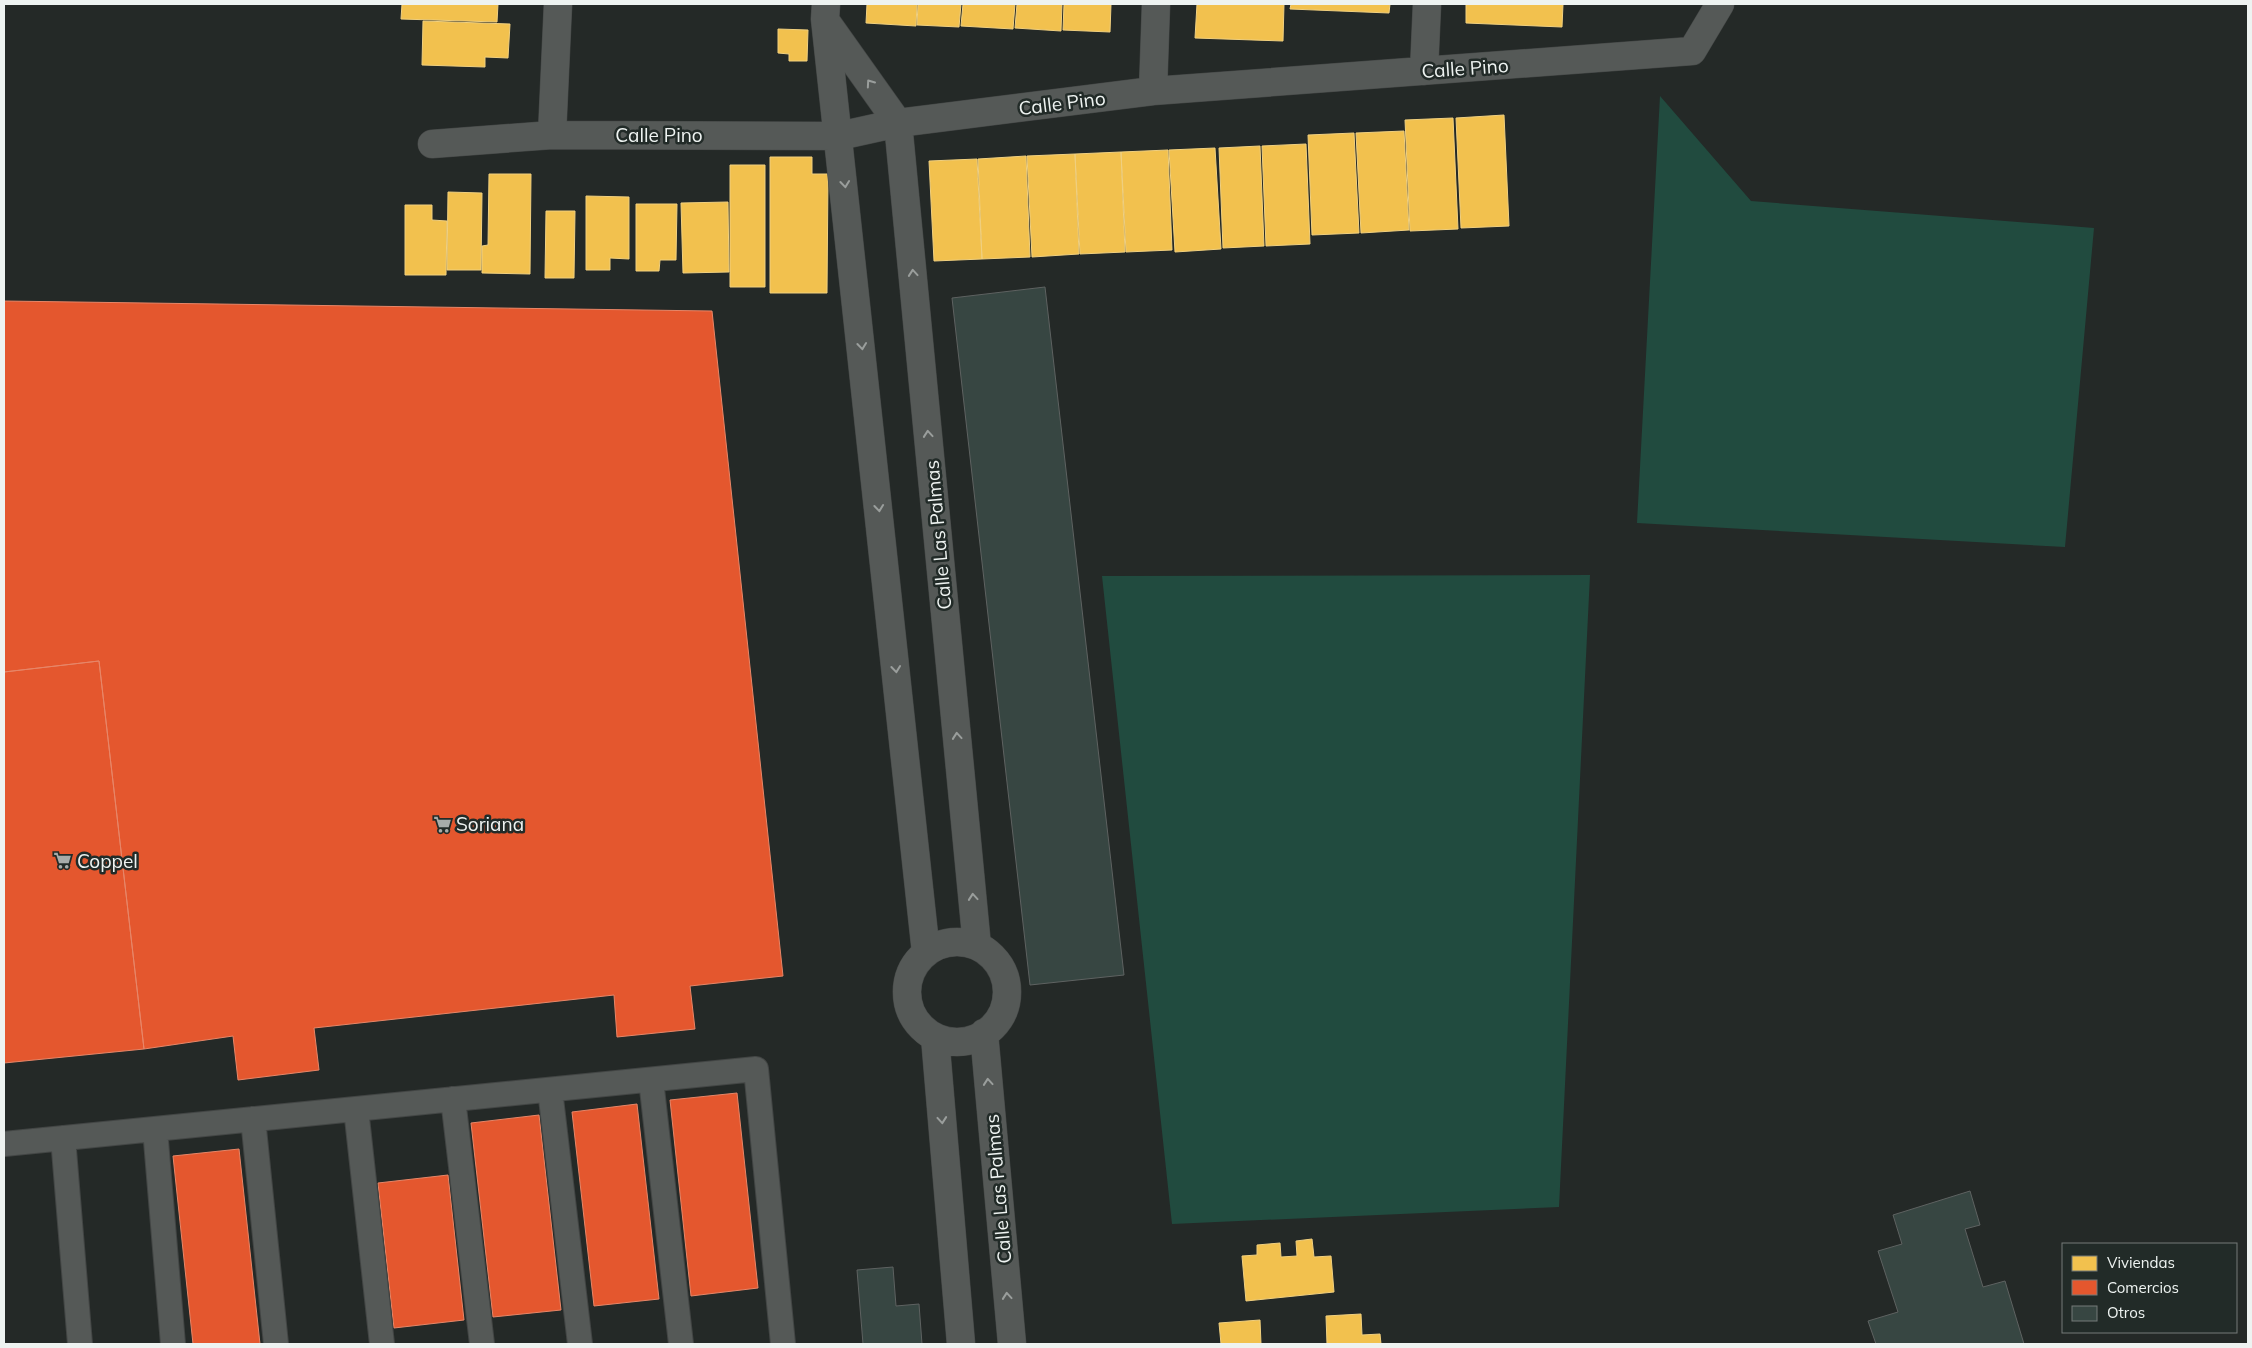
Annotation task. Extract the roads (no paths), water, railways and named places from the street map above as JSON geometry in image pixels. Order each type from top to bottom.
[{"type":"street","points":[[552,135],[558,4]]},
{"type":"street","points":[[1153,91],[1156,4]]},
{"type":"street","points":[[1424,71],[1427,4]]},
{"type":"street","name":"Calle Pino","points":[[432,144],[552,135],[839,136],[898,123],[1153,91],[1692,51],[1720,4]]},
{"type":"street","points":[[826,12],[898,123]]},
{"type":"street","points":[[826,12],[926,952]]},
{"type":"street","name":"Calle Las Palmas","points":[[898,123],[977,946]]},
{"type":"street","points":[[950,942],[977,946],[990,955],[1000,966],[1006,988],[1005,1003],[1000,1017],[984,1033],[971,1039],[956,1042],[935,1037],[918,1023],[911,1011],[907,997],[909,976],[926,952],[937,946],[950,942]]},
{"type":"street","name":"Calle Las Palmas","points":[[984,1033],[1012,1344]]},
{"type":"street","points":[[935,1037],[961,1344]]},
{"type":"lane","points":[[4,1144],[756,1069],[783,1344]]},
{"type":"lane","points":[[651,1080],[681,1344]]},
{"type":"lane","points":[[550,1090],[580,1344]]},
{"type":"lane","points":[[453,1100],[482,1344]]},
{"type":"lane","points":[[356,1109],[382,1344]]},
{"type":"lane","points":[[253,1119],[276,1344]]},
{"type":"lane","points":[[154,1129],[173,1344]]},
{"type":"lane","points":[[63,1138],[80,1344]]},
{"type":"place","name":"Soriana","points":[[442,824]]},
{"type":"place","name":"Coppel","points":[[63,861]]}]
